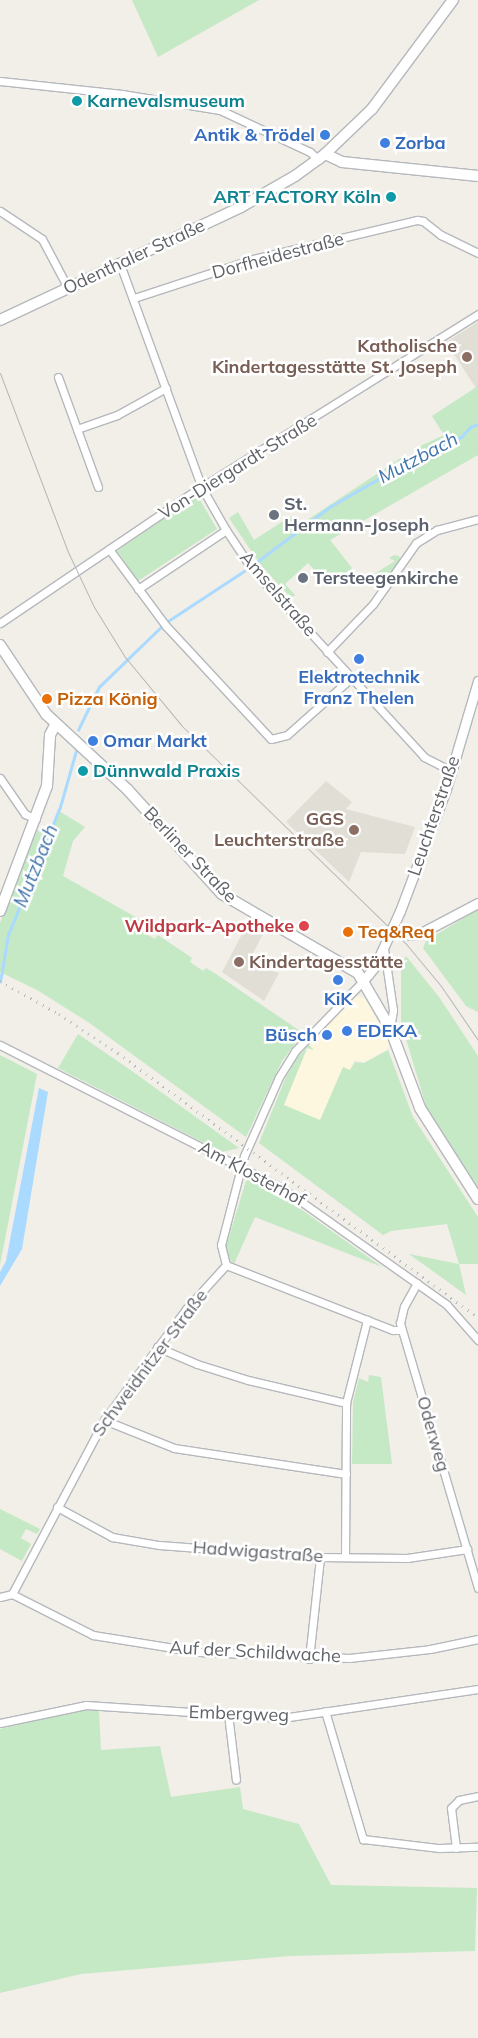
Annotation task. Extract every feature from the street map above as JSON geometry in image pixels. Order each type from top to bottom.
[{"type":"main road","name":"Odenthaler Straße","points":[[0,320],[268,194],[322,157],[363,118],[391,86],[453,0]]},
{"type":"main road","points":[[322,157],[342,162],[478,176]]},
{"type":"main road","name":"Berliner Straße","points":[[0,645],[31,694],[56,723],[128,790],[222,894],[240,907],[339,960],[363,981],[390,1028],[420,1108],[478,1199]]},
{"type":"main road","points":[[0,911],[47,786],[50,735],[56,723]]},
{"type":"street","points":[[0,81],[122,94],[220,110],[322,157]]},
{"type":"street","points":[[0,211],[42,239],[68,288]]},
{"type":"street","name":"Dorfheidestraße","points":[[134,298],[253,259],[423,221],[441,235],[478,253]]},
{"type":"street","name":"Amselstraße","points":[[120,264],[202,488],[250,567],[424,758],[451,771]]},
{"type":"street","name":"Von-Diergardt-Straße","points":[[0,623],[202,488],[478,314]]},
{"type":"street","points":[[58,377],[98,487]]},
{"type":"street","points":[[77,429],[117,415],[166,388]]},
{"type":"street","points":[[327,652],[373,604],[416,543],[437,530],[478,519]]},
{"type":"street","points":[[138,589],[226,530]]},
{"type":"street","points":[[109,549],[164,624],[271,739],[287,735],[351,678]]},
{"type":"street","name":"Leuchterstraße","points":[[242,1166],[250,1143],[295,1051],[363,981],[384,949],[394,928],[451,771],[478,681]]},
{"type":"street","points":[[0,778],[25,814],[36,819]]},
{"type":"street","points":[[394,928],[410,935],[419,934],[478,903]]},
{"type":"street","points":[[384,949],[393,1010],[390,1028]]},
{"type":"street","name":"Am Klosterhof","points":[[0,1045],[242,1166],[314,1208],[459,1315],[478,1340]]},
{"type":"street","points":[[242,1166],[221,1245],[226,1264],[393,1330],[402,1330]]},
{"type":"street","name":"Schweidnitzer Straße","points":[[12,1594],[56,1507],[104,1420],[157,1347],[226,1264]]},
{"type":"street","name":"Oderweg","points":[[417,1283],[401,1316],[402,1330],[478,1588]]},
{"type":"street","points":[[345,1557],[346,1403],[367,1320]]},
{"type":"street","points":[[157,1347],[197,1364],[248,1380],[346,1403]]},
{"type":"street","points":[[104,1420],[174,1448],[346,1474]]},
{"type":"street","name":"Hadwigastraße","points":[[56,1507],[112,1537],[133,1541],[320,1557],[430,1557],[467,1549]]},
{"type":"street","points":[[309,1659],[320,1557]]},
{"type":"street","points":[[0,1597],[12,1594]]},
{"type":"street","name":"Auf der Schildwache","points":[[12,1594],[75,1628],[103,1638],[199,1652],[309,1659],[387,1655],[478,1639]]},
{"type":"street","name":"Embergweg","points":[[0,1723],[86,1705],[282,1718],[478,1689]]},
{"type":"street","points":[[325,1711],[364,1839],[456,1848],[477,1846]]},
{"type":"street","points":[[228,1714],[236,1780]]},
{"type":"street","points":[[456,1848],[451,1808],[459,1800],[478,1796]]},
{"type":"shaded area","name":"Katholische Kindertagesstätte St. Joseph","points":[[478,322],[478,386],[476,388],[446,342]]},
{"type":"shaded area","name":"GGS Leuchterstraße","points":[[326,781],[352,802],[346,809],[415,827],[405,854],[361,852],[349,882],[286,822]]},
{"type":"shaded area","name":"Kindertagesstätte","points":[[248,923],[265,930],[248,963],[279,973],[264,1001],[222,972]]},
{"type":"shaded area","points":[[355,996],[365,998],[389,1042],[388,1049],[364,1062],[354,1060],[324,1132],[280,1114],[309,1045]]},
{"type":"green space","points":[[132,0],[259,0],[158,57]]},
{"type":"green space","points":[[478,386],[478,455],[330,540],[352,568],[332,586],[322,572],[319,575],[308,563],[285,584],[295,595],[291,598],[260,564],[229,518],[238,512],[254,540],[291,516],[298,526],[404,456],[406,459],[417,455],[414,449],[444,435],[432,416]]},
{"type":"green space","points":[[193,498],[200,500],[217,529],[138,581],[117,551]]},
{"type":"green space","points":[[394,555],[399,556],[401,561],[382,586],[377,586],[371,576],[395,561],[389,558]]},
{"type":"green space","points":[[59,811],[85,827],[73,841],[63,876],[139,919],[139,930],[155,939],[158,935],[192,958],[190,962],[203,971],[206,968],[216,974],[300,1031],[300,1037],[282,1061],[246,1137],[88,1022],[37,990],[0,972],[0,923],[37,830],[52,832]]},
{"type":"green space","points":[[478,909],[478,1012],[466,1006],[423,948],[426,941]]},
{"type":"green space","points":[[406,956],[439,997],[478,1056],[478,1188],[426,1106],[401,1022],[401,966]]},
{"type":"green space","points":[[78,1034],[239,1148],[222,1152],[58,1068]]},
{"type":"green space","points":[[309,1045],[314,1050],[307,1048],[284,1105],[320,1120],[343,1067],[350,1070],[355,1062],[364,1063],[388,1050],[413,1117],[478,1217],[478,1264],[459,1264],[447,1224],[391,1231],[383,1235],[259,1143],[286,1077],[298,1057]]},
{"type":"green space","points":[[0,1055],[37,1074],[0,1265]]},
{"type":"green space","points":[[251,1179],[302,1210],[382,1267],[255,1217],[234,1264],[227,1257],[226,1246],[246,1181]]},
{"type":"green space","points":[[409,1254],[459,1264],[466,1295]]},
{"type":"green space","points":[[369,1375],[381,1377],[392,1464],[352,1464],[353,1402],[359,1378],[368,1382]]},
{"type":"green space","points":[[0,1509],[40,1529],[37,1534],[26,1529],[21,1538],[31,1544],[22,1561],[0,1549]]},
{"type":"green space","points":[[99,1710],[101,1750],[160,1746],[171,1797],[240,1787],[243,1809],[299,1824],[331,1885],[477,1888],[475,1951],[290,1956],[81,1974],[0,1993],[0,1729],[76,1711]]},
{"type":"water","points":[[39,1088],[48,1092],[22,1249],[0,1286],[0,1272],[6,1261]]},
{"type":"waterway","name":"Mutzbach","points":[[258,561],[331,506],[415,458],[461,437],[470,427],[478,424]]},
{"type":"waterway","name":"Mutzbach","points":[[168,621],[244,571]]},
{"type":"waterway","name":"Mutzbach","points":[[78,730],[99,687],[161,627]]},
{"type":"waterway","name":"Mutzbach","points":[[0,982],[8,935],[60,807],[76,751]]},
{"type":"tram line","points":[[0,373],[68,552],[94,607],[125,657],[182,726],[407,945],[441,986],[478,1040]]},
{"type":"railway","points":[[0,981],[59,1014],[118,1053],[478,1317]]},
{"type":"place","name":"Karnevalsmuseum","points":[[77,101]]},
{"type":"place","name":"Antik & Trödel","points":[[325,135]]},
{"type":"place","name":"Zorba","points":[[385,143]]},
{"type":"place","name":"ART FACTORY Köln","points":[[391,197]]},
{"type":"place","name":"Katholische Kindertagesstätte St. Joseph","points":[[467,357]]},
{"type":"place","name":"St. Hermann-Joseph","points":[[274,515]]},
{"type":"place","name":"Tersteegenkirche","points":[[303,578]]},
{"type":"place","name":"Elektrotechnik Franz Thelen","points":[[359,659]]},
{"type":"place","name":"Pizza König","points":[[47,699]]},
{"type":"place","name":"Omar Markt","points":[[93,741]]},
{"type":"place","name":"Dünnwald Praxis","points":[[83,771]]},
{"type":"place","name":"GGS Leuchterstraße","points":[[354,830]]},
{"type":"place","name":"Wildpark-Apotheke","points":[[304,926]]},
{"type":"place","name":"Teq&Req","points":[[348,932]]},
{"type":"place","name":"Kindertagesstätte","points":[[239,962]]},
{"type":"place","name":"KiK","points":[[338,980]]},
{"type":"place","name":"EDEKA","points":[[347,1031]]},
{"type":"place","name":"Büsch","points":[[327,1035]]}]
